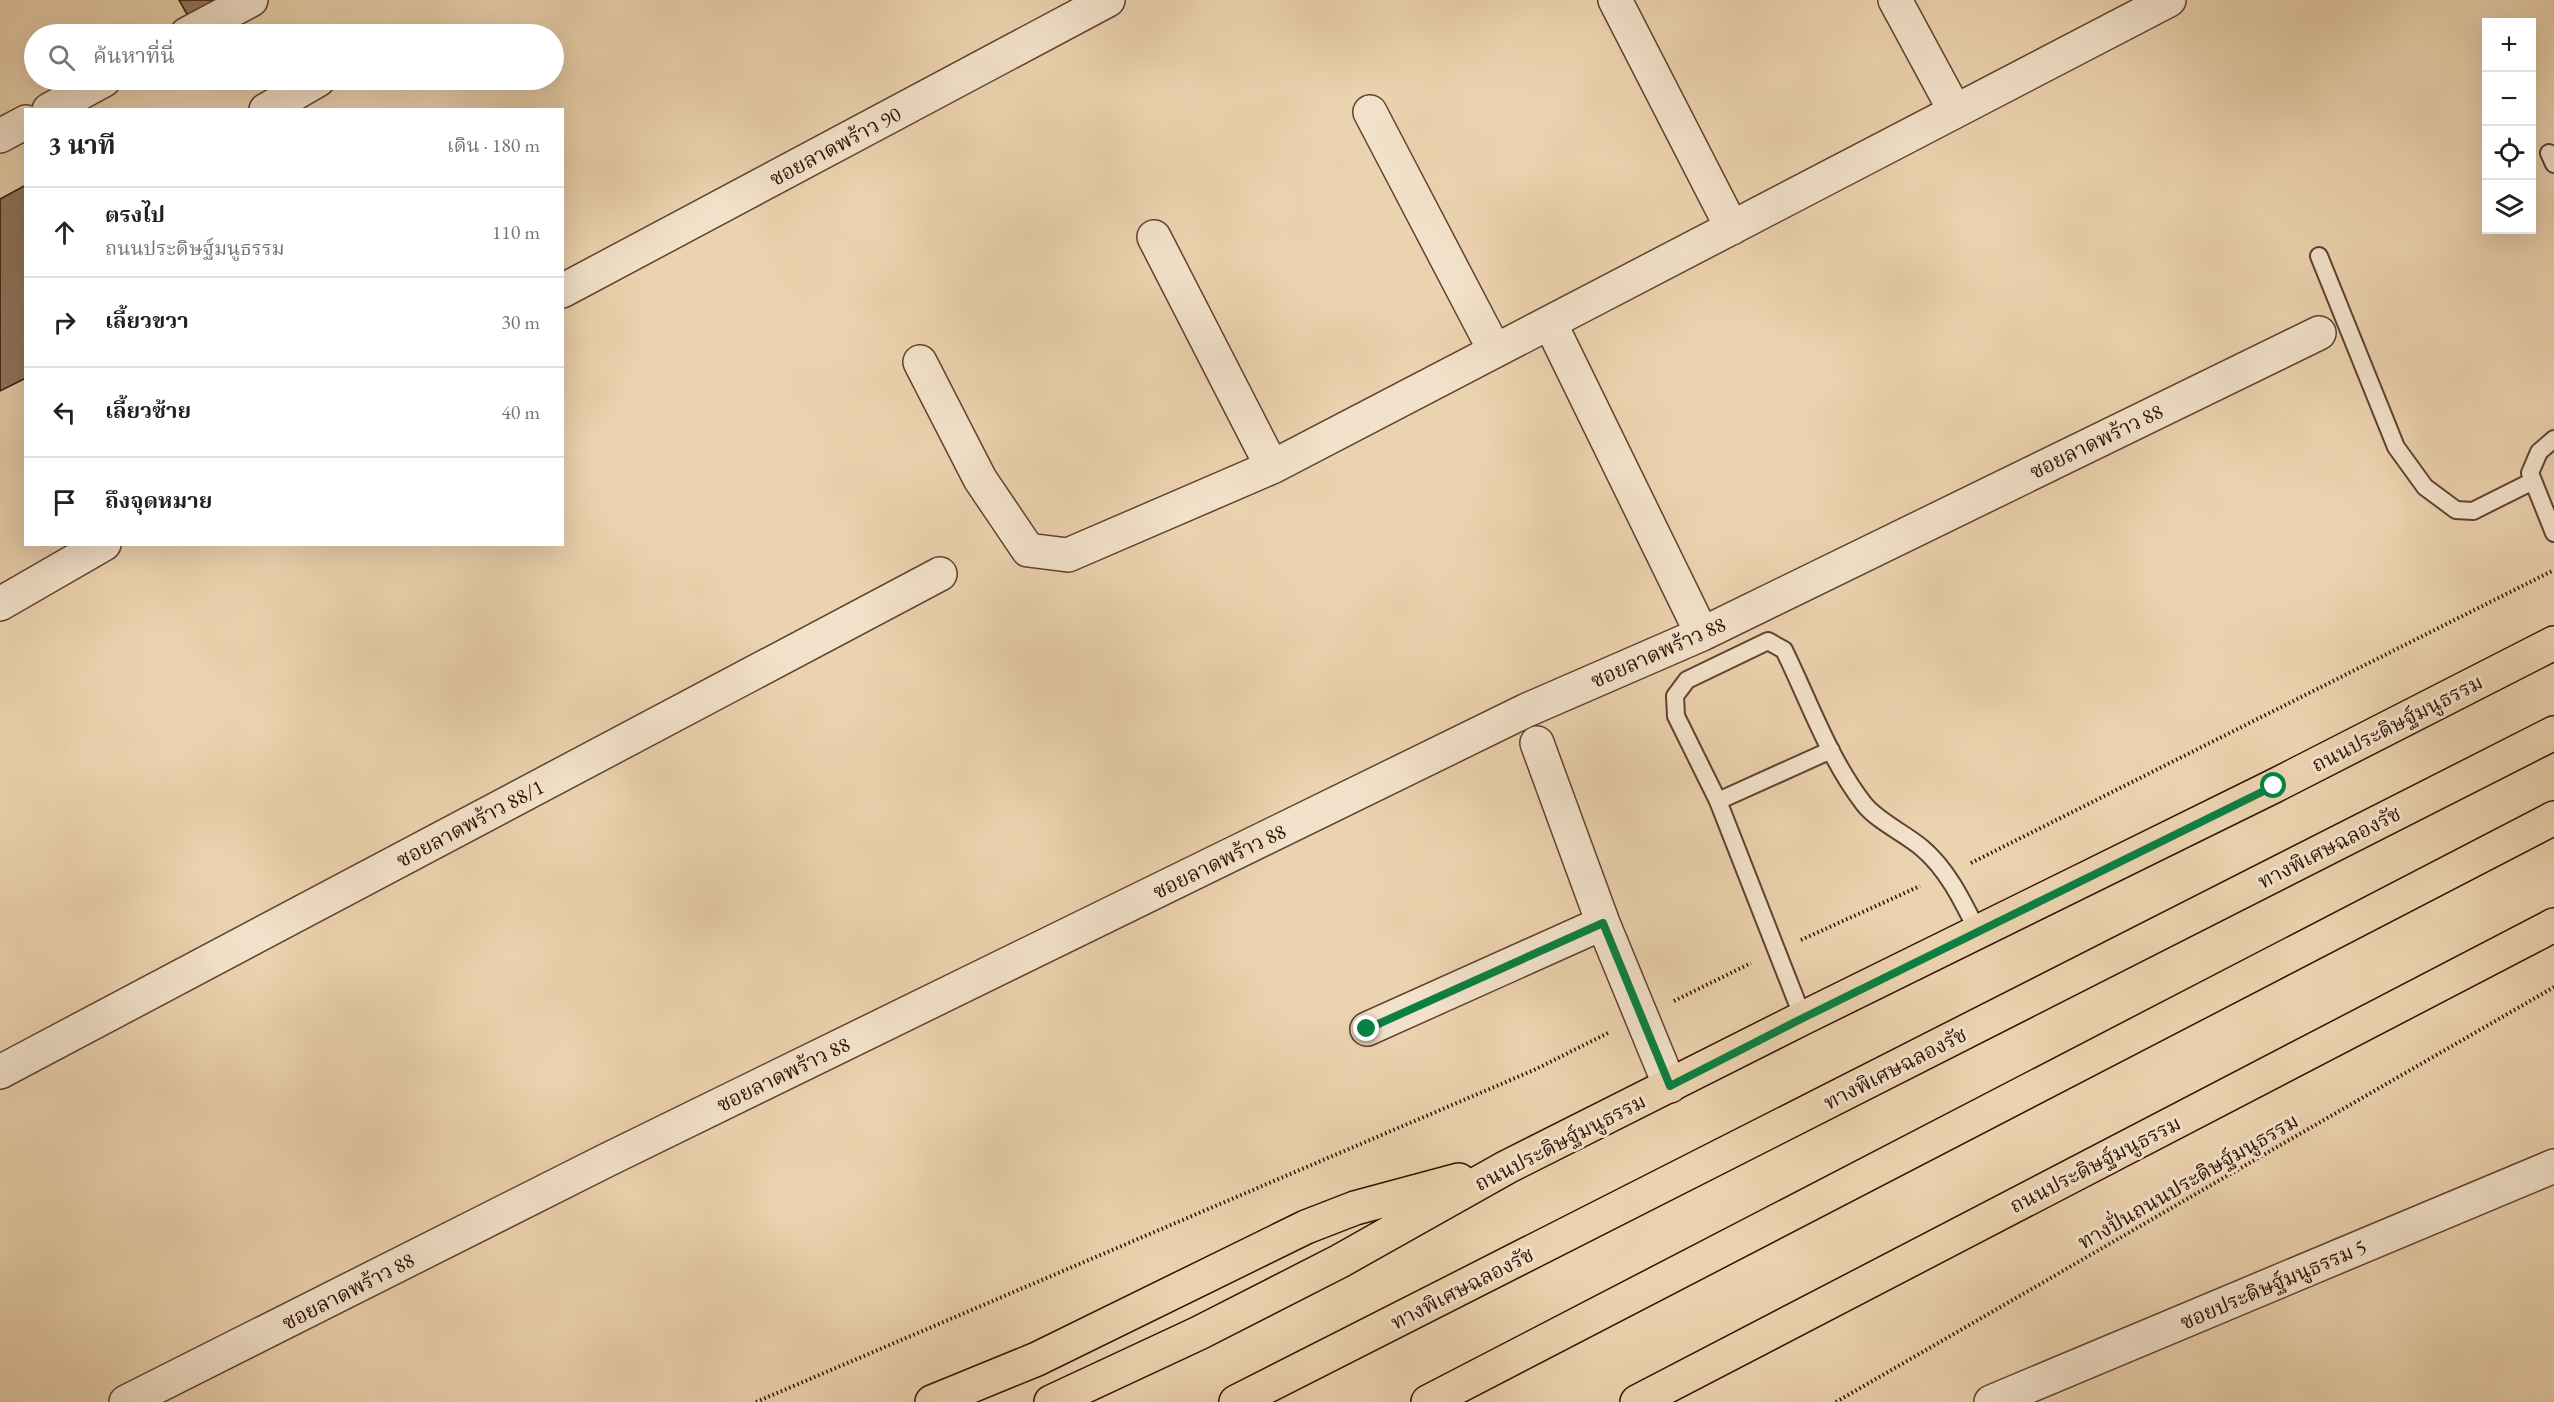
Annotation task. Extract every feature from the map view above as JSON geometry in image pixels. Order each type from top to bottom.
[{"type":"main road","name":"ถนนประดิษฐ์มนูธรรม","points":[[1051,1402],[1199,1333],[1340,1261],[1507,1167],[2274,786],[2554,643]]},
{"type":"main road","name":"ทางพิเศษฉลองรัช","points":[[1236,1402],[2554,733]]},
{"type":"main road","points":[[1428,1402],[2554,818]]},
{"type":"main road","name":"ถนนประดิษฐ์มนูธรรม","points":[[1637,1402],[2554,925]]},
{"type":"main road","points":[[932,1402],[1037,1359],[1306,1227],[1355,1208],[1507,1167]]},
{"type":"street","points":[[206,24],[251,0]]},
{"type":"street","name":"ซอยลาดพร้าว 90","points":[[564,290],[1108,0]]},
{"type":"street","points":[[1615,0],[1732,228]]},
{"type":"street","points":[[1895,0],[1955,111]]},
{"type":"street","points":[[920,362],[980,479],[1028,550],[1068,555],[1272,467],[2169,0]]},
{"type":"street","points":[[53,108],[86,90]]},
{"type":"street","points":[[269,108],[301,90]]},
{"type":"street","points":[[1370,112],[1496,351]]},
{"type":"street","points":[[0,136],[24,123]]},
{"type":"street","points":[[1154,237],[1272,467]]},
{"type":"street","points":[[1550,323],[1702,634]]},
{"type":"street","name":"ซอยลาดพร้าว 88","points":[[126,1402],[607,1160],[1506,720],[1702,634],[2319,333]]},
{"type":"street","points":[[0,604],[101,546]]},
{"type":"street","name":"ซอยลาดพร้าว 88/1","points":[[0,1072],[940,573]]},
{"type":"street","points":[[1537,743],[1603,923],[1670,1086]]},
{"type":"street","points":[[1367,1029],[1603,923]]},
{"type":"street","name":"ซอยประดิษฐ์มนูธรรม 5","points":[[1992,1402],[2554,1166]]},
{"type":"lane","points":[[2319,256],[2396,447],[2425,487],[2456,510],[2473,511],[2533,481]]},
{"type":"lane","points":[[2554,440],[2539,452],[2530,473],[2554,533]]},
{"type":"lane","points":[[1803,1018],[1718,801],[1676,716],[1675,696],[1687,681],[1767,641],[1785,650],[1832,750],[1866,807],[1935,860],[1962,900],[1978,932]]},
{"type":"lane","points":[[1718,801],[1832,750]]},
{"type":"path","name":"ทางปั่นถนนประดิษฐ์มนูธรรม","points":[[1836,1402],[2554,987]]},
{"type":"building","points":[[179,0],[216,0],[188,16]]},
{"type":"building","points":[[24,186],[24,379],[0,391],[0,199]]},
{"type":"route","points":[[1367,1029],[1603,923],[1670,1086],[2274,786]]}]
